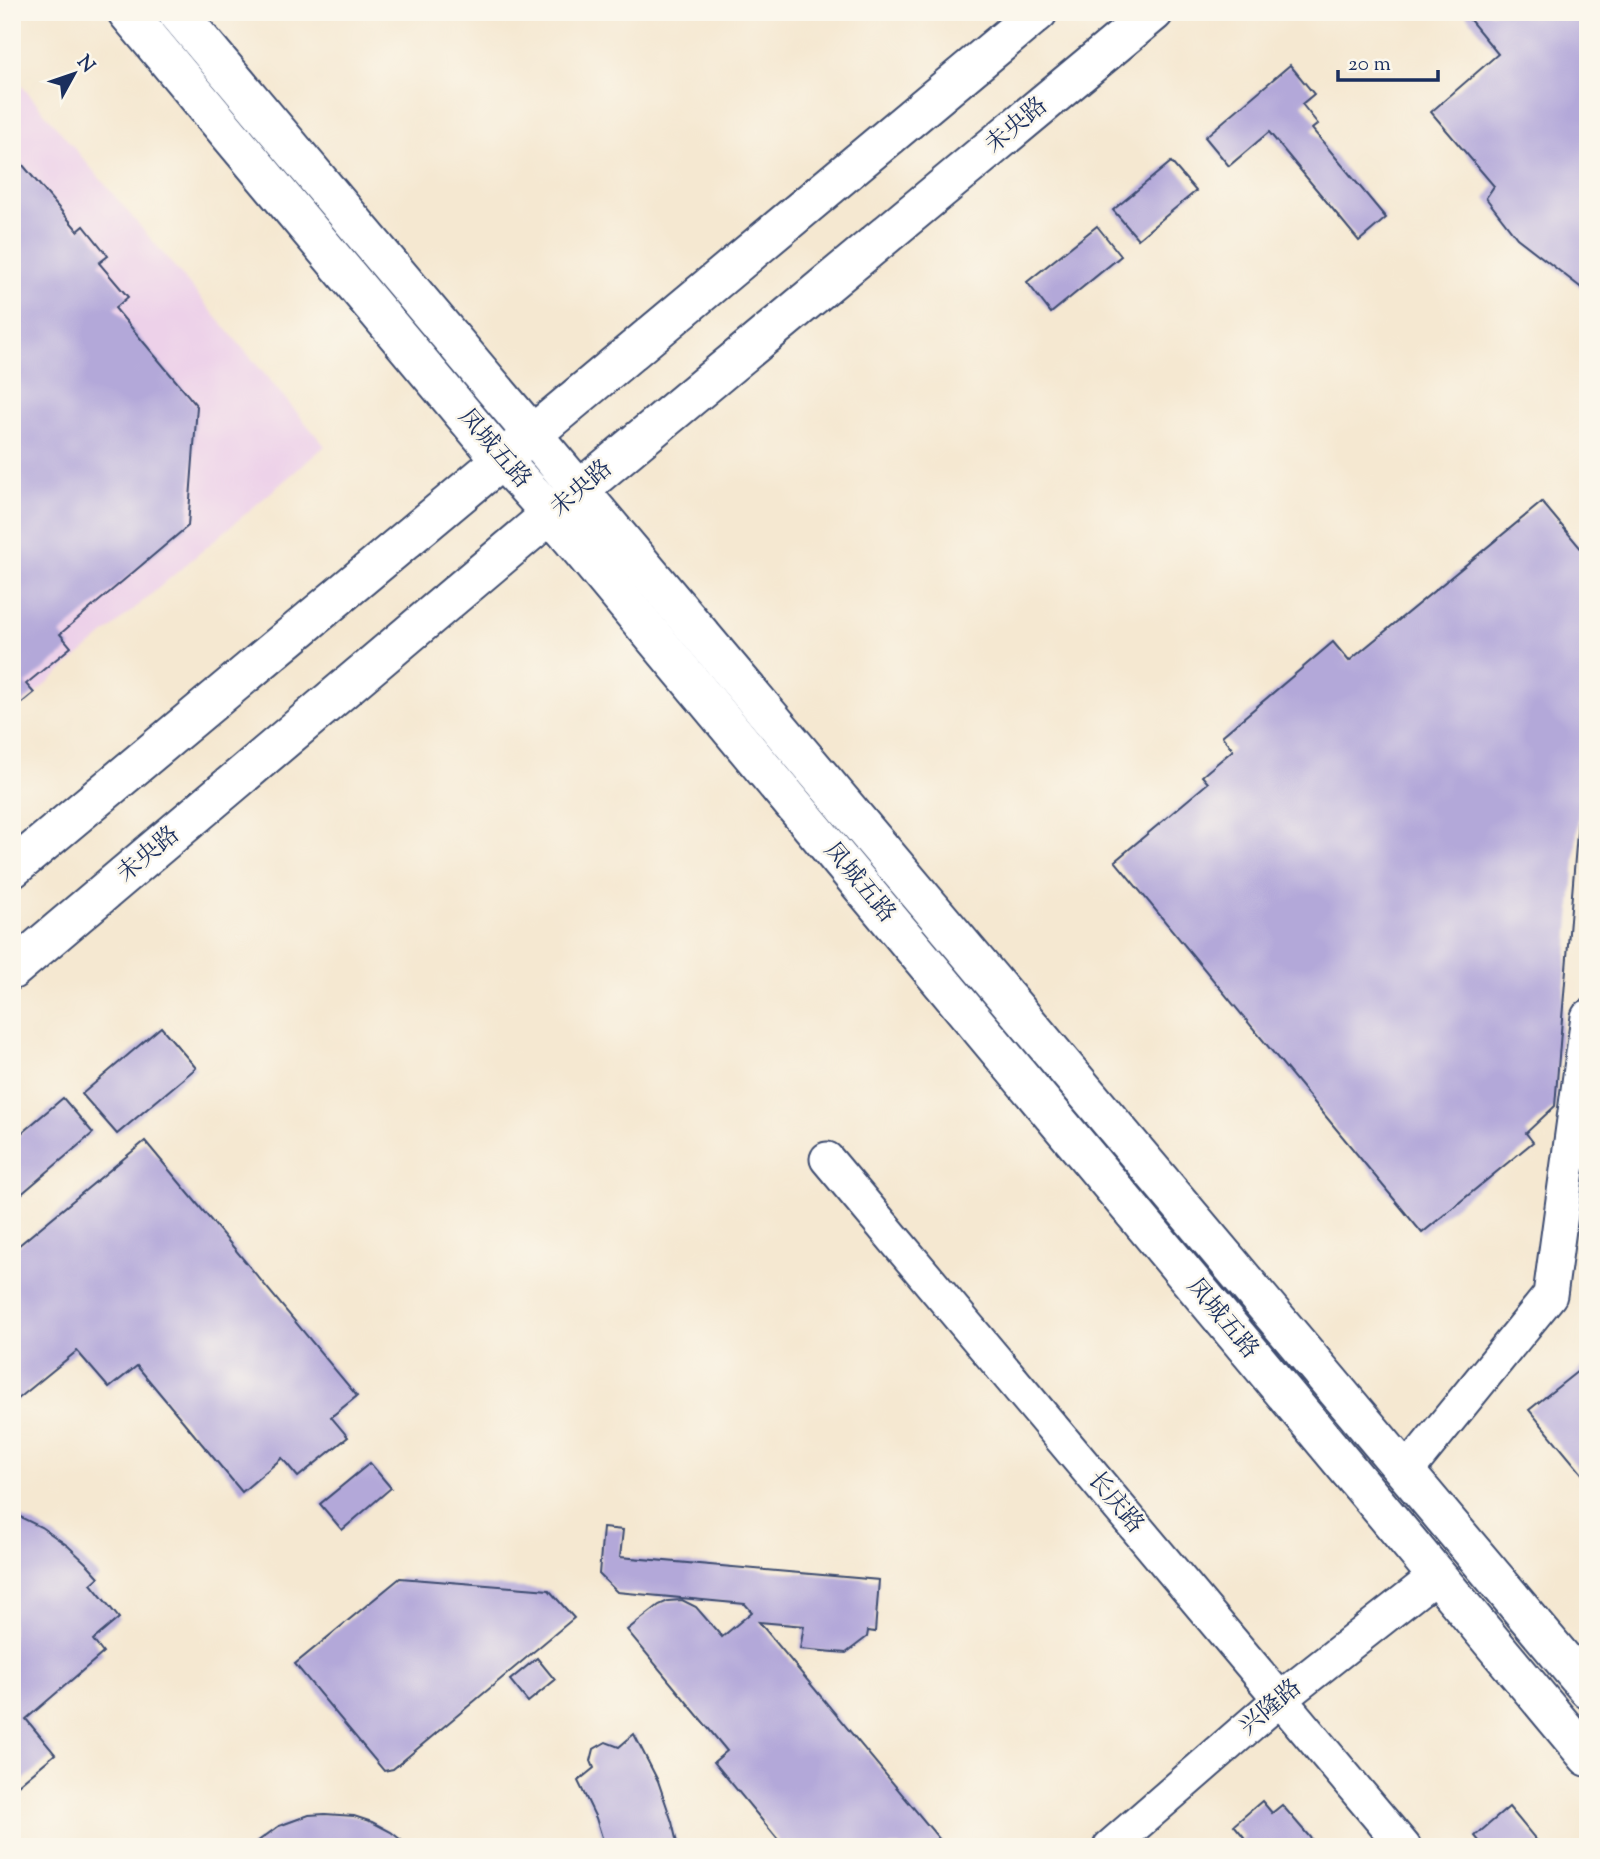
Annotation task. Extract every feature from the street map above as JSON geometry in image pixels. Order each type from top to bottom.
[{"type":"main road","name":"凤城五路","points":[[127,12],[501,459],[565,503],[1406,1472],[1588,1689]]},
{"type":"main road","name":"凤城五路","points":[[177,12],[532,436],[565,503],[1436,1576],[1588,1757]]},
{"type":"main road","points":[[12,869],[1038,12]]},
{"type":"main road","name":"未央路","points":[[12,970],[565,503],[1154,12]]},
{"type":"street","points":[[1406,1472],[1550,1295],[1588,1017]]},
{"type":"street","name":"长庆路","points":[[827,1159],[1404,1847]]},
{"type":"street","name":"兴隆路","points":[[1110,1847],[1280,1699],[1436,1576]]},
{"type":"shaded area","points":[[12,74],[325,446],[12,713]]},
{"type":"building","points":[[1469,12],[1588,12],[1588,293],[1517,238],[1486,198],[1494,186],[1431,112],[1498,54],[1466,15]]},
{"type":"building","points":[[1290,65],[1314,94],[1302,104],[1318,124],[1312,129],[1386,218],[1359,241],[1269,132],[1229,166],[1205,137]]},
{"type":"building","points":[[12,152],[78,231],[84,226],[108,256],[99,263],[128,297],[115,308],[197,406],[188,526],[60,634],[71,647],[26,684],[34,693],[12,711]]},
{"type":"building","points":[[1171,162],[1196,191],[1138,239],[1113,210]]},
{"type":"building","points":[[1097,226],[1121,256],[1051,313],[1027,282]]},
{"type":"building","points":[[1542,502],[1588,557],[1588,696],[1555,1106],[1526,1133],[1533,1142],[1422,1233],[1115,861],[1208,783],[1202,776],[1233,750],[1222,736],[1333,642],[1349,661]]},
{"type":"building","points":[[161,1027],[196,1068],[117,1134],[82,1094]]},
{"type":"building","points":[[63,1098],[93,1133],[12,1202],[12,1141]]},
{"type":"building","points":[[145,1141],[357,1396],[331,1417],[348,1437],[298,1477],[282,1458],[242,1492],[137,1366],[109,1388],[77,1351],[12,1404],[12,1251]]},
{"type":"building","points":[[1588,1363],[1588,1481],[1529,1410]]},
{"type":"building","points":[[370,1463],[391,1488],[342,1530],[320,1504]]},
{"type":"building","points":[[12,1513],[41,1527],[68,1546],[89,1566],[99,1577],[91,1584],[119,1618],[93,1640],[103,1653],[26,1719],[55,1754],[12,1790]]},
{"type":"building","points":[[603,1528],[623,1530],[620,1557],[879,1580],[875,1632],[868,1631],[867,1637],[846,1653],[800,1649],[804,1626],[759,1622],[946,1847],[784,1847],[714,1762],[727,1751],[627,1630],[668,1601],[682,1600],[696,1607],[722,1637],[752,1612],[745,1604],[617,1592],[599,1574]]},
{"type":"building","points":[[400,1578],[549,1590],[574,1618],[393,1769],[384,1771],[295,1664]]},
{"type":"building","points":[[537,1658],[555,1680],[528,1702],[510,1680]]},
{"type":"building","points":[[634,1734],[658,1781],[678,1847],[605,1847],[596,1818],[578,1781],[594,1768],[591,1761],[594,1749],[606,1742],[619,1747]]},
{"type":"building","points":[[1262,1801],[1272,1813],[1282,1805],[1313,1841],[1306,1847],[1238,1847],[1236,1844],[1244,1837],[1234,1825]]},
{"type":"building","points":[[1509,1807],[1542,1847],[1484,1847],[1475,1836]]},
{"type":"building","points":[[309,1815],[354,1816],[372,1822],[410,1847],[250,1847],[279,1826]]}]
